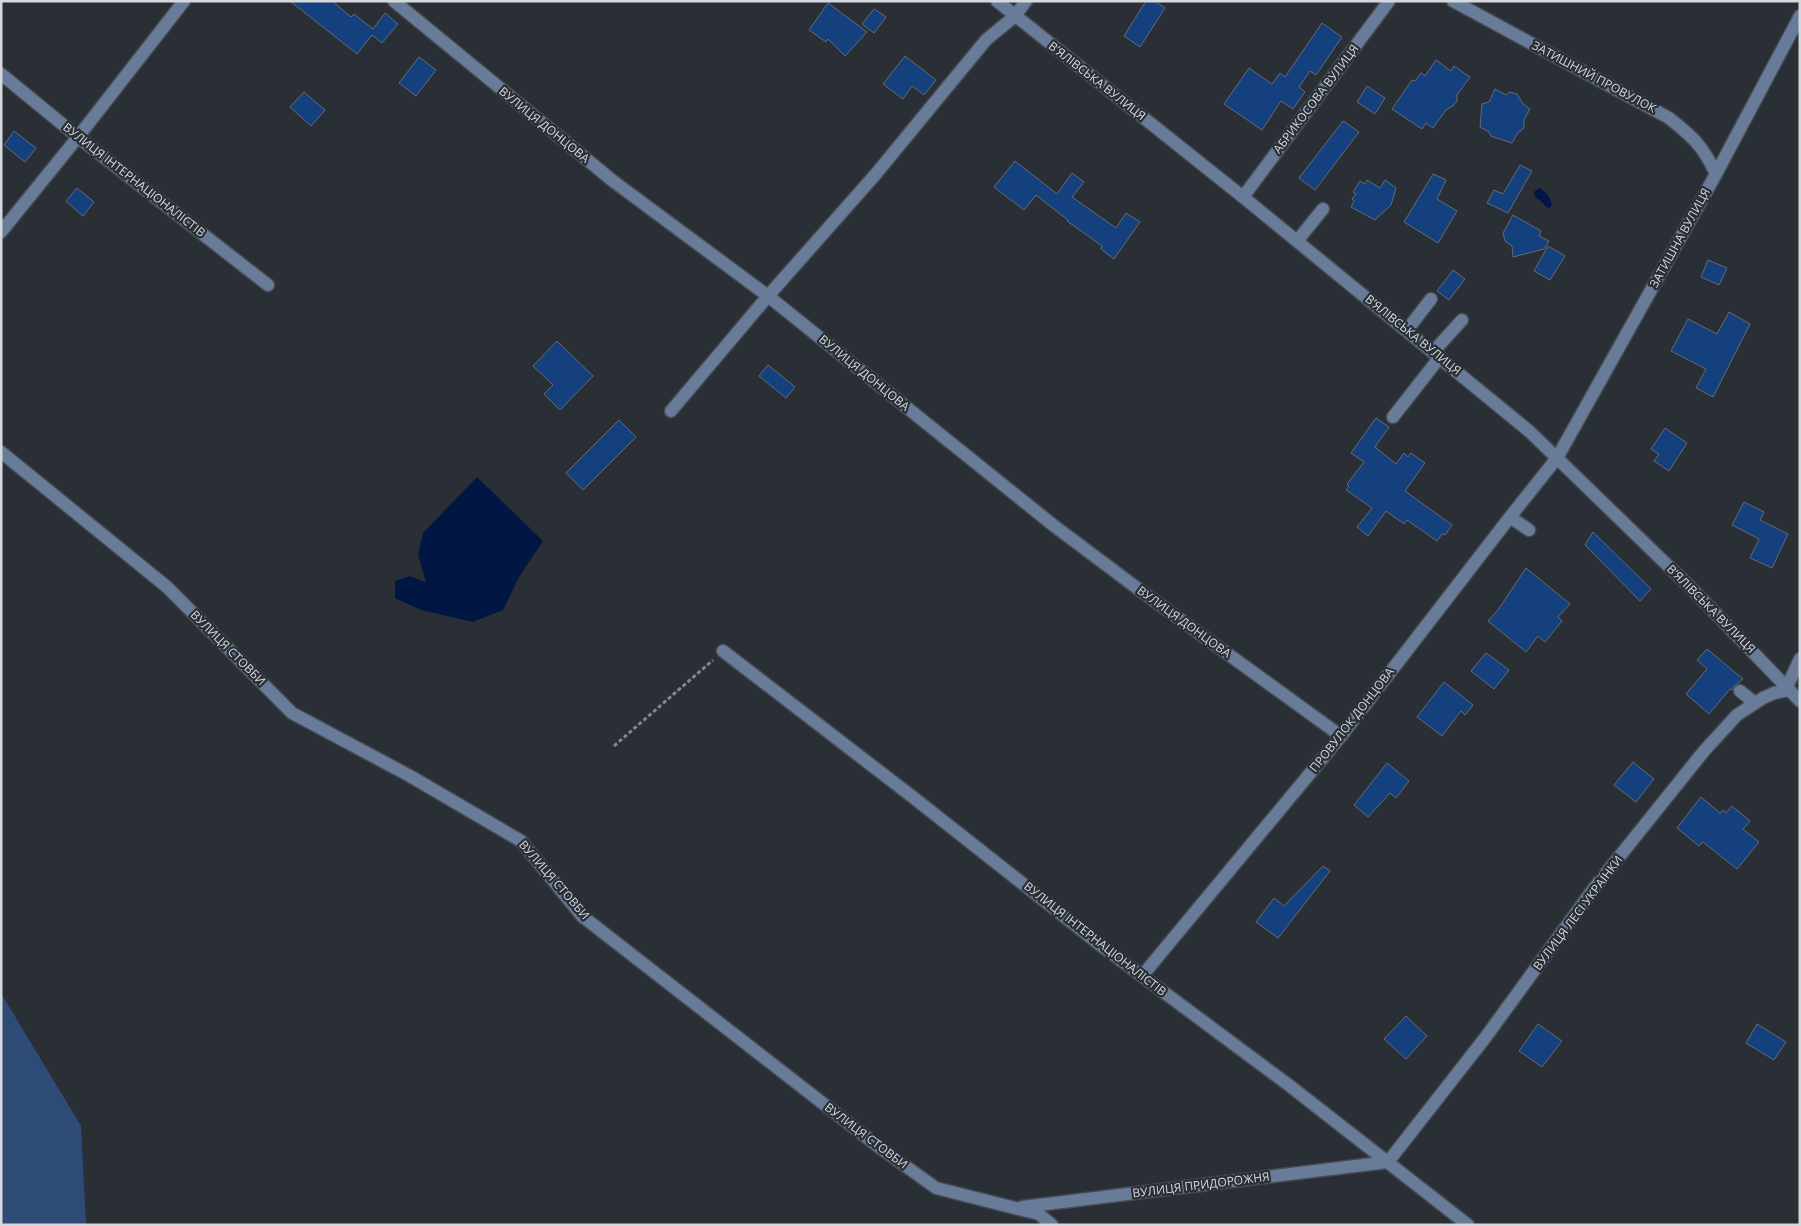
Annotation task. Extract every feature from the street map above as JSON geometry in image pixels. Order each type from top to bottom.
[{"type":"street","points":[[1,232],[184,1]]},
{"type":"street","name":"ВУЛИЦЯ ДОНЦОВА","points":[[394,1],[612,181],[768,296],[1053,525],[1341,736]]},
{"type":"street","name":"В’ЯЛІВСЬКА ВУЛИЦЯ","points":[[997,1],[1243,197],[1529,431],[1691,588],[1800,701]]},
{"type":"street","points":[[671,411],[768,296],[875,175],[986,40],[1015,16],[1026,1]]},
{"type":"street","name":"АБРИКОСОВА ВУЛИЦЯ","points":[[1243,197],[1389,1]]},
{"type":"street","name":"ЗАТИШНИЙ ПРОВУЛОК","points":[[1453,1],[1669,118],[1691,135],[1706,153],[1716,174]]},
{"type":"street","name":"ЗАТИШНА ВУЛИЦЯ","points":[[1557,458],[1716,174],[1800,16]]},
{"type":"street","name":"ВУЛИЦЯ ІНТЕРНАЦІОНАЛІСТІВ","points":[[1,74],[78,137],[268,285]]},
{"type":"street","points":[[1297,241],[1323,209]]},
{"type":"street","points":[[1407,330],[1431,299]]},
{"type":"street","points":[[1392,417],[1462,320]]},
{"type":"street","name":"ВУЛИЦЯ СТОВБИ","points":[[1,452],[167,587],[292,713],[410,776],[522,841],[582,916],[936,1188],[1040,1214],[1052,1225]]},
{"type":"street","name":"ПРОВУЛОК ДОНЦОВА","points":[[1142,976],[1341,736],[1557,458]]},
{"type":"street","points":[[1510,517],[1529,530]]},
{"type":"street","name":"ВУЛИЦЯ ІНТЕРНАЦІОНАЛІСТІВ","points":[[723,651],[1142,976],[1290,1086],[1468,1225]]},
{"type":"street","points":[[1788,688],[1800,659]]},
{"type":"street","name":"ВУЛИЦЯ ЛЕСІ УКРАЇНКИ","points":[[1388,1162],[1480,1045],[1691,758],[1737,715],[1755,703],[1788,688]]},
{"type":"street","points":[[1740,691],[1755,703]]},
{"type":"street","name":"ВУЛИЦЯ ПРИДОРОЖНЯ","points":[[1014,1208],[1388,1162]]},
{"type":"path","points":[[614,746],[723,651]]},
{"type":"shaded area","points":[[1539,188],[1549,197],[1552,205],[1550,208],[1546,207],[1535,197],[1534,192]]},
{"type":"shaded area","points":[[477,477],[543,541],[519,577],[503,610],[473,622],[421,610],[395,598],[395,581],[410,576],[426,582],[418,555],[423,533]]},
{"type":"shaded area","points":[[1,993],[81,1126],[86,1225],[1,1225]]},
{"type":"building","points":[[290,1],[332,1],[351,17],[354,14],[373,29],[385,13],[398,24],[382,43],[372,35],[357,54]]},
{"type":"building","points":[[1146,1],[1155,1],[1165,8],[1140,47],[1124,36]]},
{"type":"building","points":[[828,3],[867,32],[845,56],[828,39],[826,42],[809,30]]},
{"type":"building","points":[[874,9],[886,17],[874,33],[862,24]]},
{"type":"building","points":[[1322,23],[1342,37],[1316,75],[1310,71],[1299,87],[1305,92],[1293,109],[1281,101],[1262,130],[1224,104],[1249,68],[1272,84],[1280,73],[1285,77]]},
{"type":"building","points":[[905,56],[936,80],[924,95],[912,86],[903,99],[883,84]]},
{"type":"building","points":[[419,57],[436,70],[416,96],[399,83]]},
{"type":"building","points":[[1436,60],[1451,71],[1454,66],[1470,77],[1457,95],[1457,101],[1446,110],[1433,128],[1426,123],[1422,129],[1392,109],[1412,80],[1415,81],[1421,73],[1425,76]]},
{"type":"building","points":[[1367,86],[1385,98],[1375,114],[1357,102]]},
{"type":"building","points":[[1495,89],[1506,95],[1509,92],[1517,94],[1523,104],[1530,109],[1524,120],[1524,128],[1517,134],[1512,143],[1491,136],[1489,132],[1480,127],[1482,104],[1489,102]]},
{"type":"building","points":[[304,92],[325,110],[311,126],[290,107]]},
{"type":"building","points":[[1343,121],[1359,132],[1315,190],[1299,178]]},
{"type":"building","points":[[14,131],[36,148],[25,162],[4,145]]},
{"type":"building","points":[[1015,161],[1057,194],[1072,173],[1084,182],[1072,197],[1116,228],[1126,213],[1140,222],[1114,259],[1101,249],[1102,246],[1067,221],[1036,195],[1024,210],[994,187]]},
{"type":"building","points":[[1520,165],[1532,171],[1508,213],[1487,203],[1494,190],[1503,194]]},
{"type":"building","points":[[1433,174],[1446,180],[1437,199],[1457,211],[1438,243],[1404,222]]},
{"type":"building","points":[[1367,180],[1380,188],[1385,180],[1396,188],[1391,205],[1375,220],[1351,207],[1354,201],[1352,199],[1356,194],[1353,192],[1360,181],[1365,184]]},
{"type":"building","points":[[77,188],[94,202],[83,216],[66,201]]},
{"type":"building","points":[[1513,215],[1541,231],[1539,236],[1549,241],[1544,249],[1513,257],[1512,246],[1505,241],[1503,233]]},
{"type":"building","points":[[1548,246],[1565,256],[1550,280],[1534,271]]},
{"type":"building","points":[[1708,260],[1727,268],[1719,285],[1701,277]]},
{"type":"building","points":[[1453,270],[1465,279],[1449,300],[1437,291]]},
{"type":"building","points":[[1729,312],[1750,324],[1713,397],[1696,388],[1706,369],[1671,351],[1688,319],[1717,334]]},
{"type":"building","points":[[557,341],[593,376],[560,410],[544,394],[553,385],[533,366]]},
{"type":"building","points":[[768,365],[795,387],[786,398],[759,376]]},
{"type":"building","points":[[1376,418],[1389,427],[1375,447],[1396,464],[1404,453],[1408,457],[1411,453],[1425,463],[1405,491],[1452,525],[1445,535],[1442,534],[1437,541],[1407,520],[1404,524],[1386,511],[1368,536],[1357,527],[1372,508],[1346,490],[1349,486],[1347,484],[1364,462],[1351,453]]},
{"type":"building","points":[[619,420],[636,437],[583,490],[566,473]]},
{"type":"building","points":[[1665,428],[1687,443],[1669,471],[1654,461],[1659,454],[1651,449]]},
{"type":"building","points":[[1744,502],[1764,512],[1760,520],[1788,534],[1772,568],[1750,558],[1759,539],[1732,525]]},
{"type":"building","points":[[1593,532],[1651,589],[1640,601],[1585,545]]},
{"type":"building","points":[[1526,568],[1570,604],[1558,617],[1562,621],[1545,642],[1538,636],[1526,652],[1488,621],[1498,610]]},
{"type":"building","points":[[1707,649],[1743,679],[1732,690],[1730,689],[1709,714],[1686,694],[1707,669],[1697,660]]},
{"type":"building","points":[[1486,653],[1509,670],[1494,689],[1471,671]]},
{"type":"building","points":[[1444,682],[1473,705],[1465,715],[1461,711],[1442,736],[1417,717]]},
{"type":"building","points":[[1633,762],[1654,779],[1636,802],[1614,785]]},
{"type":"building","points":[[1387,763],[1409,781],[1396,798],[1390,793],[1368,817],[1354,805]]},
{"type":"building","points":[[1701,797],[1720,813],[1723,810],[1726,813],[1732,806],[1750,821],[1743,829],[1759,842],[1737,869],[1703,842],[1699,846],[1677,828]]},
{"type":"building","points":[[1323,866],[1330,871],[1278,938],[1256,922],[1274,898],[1284,906]]},
{"type":"building","points":[[1406,1016],[1427,1036],[1406,1059],[1384,1039]]},
{"type":"building","points":[[1538,1024],[1562,1041],[1542,1067],[1519,1051]]},
{"type":"building","points":[[1757,1024],[1786,1042],[1774,1060],[1746,1043]]}]
